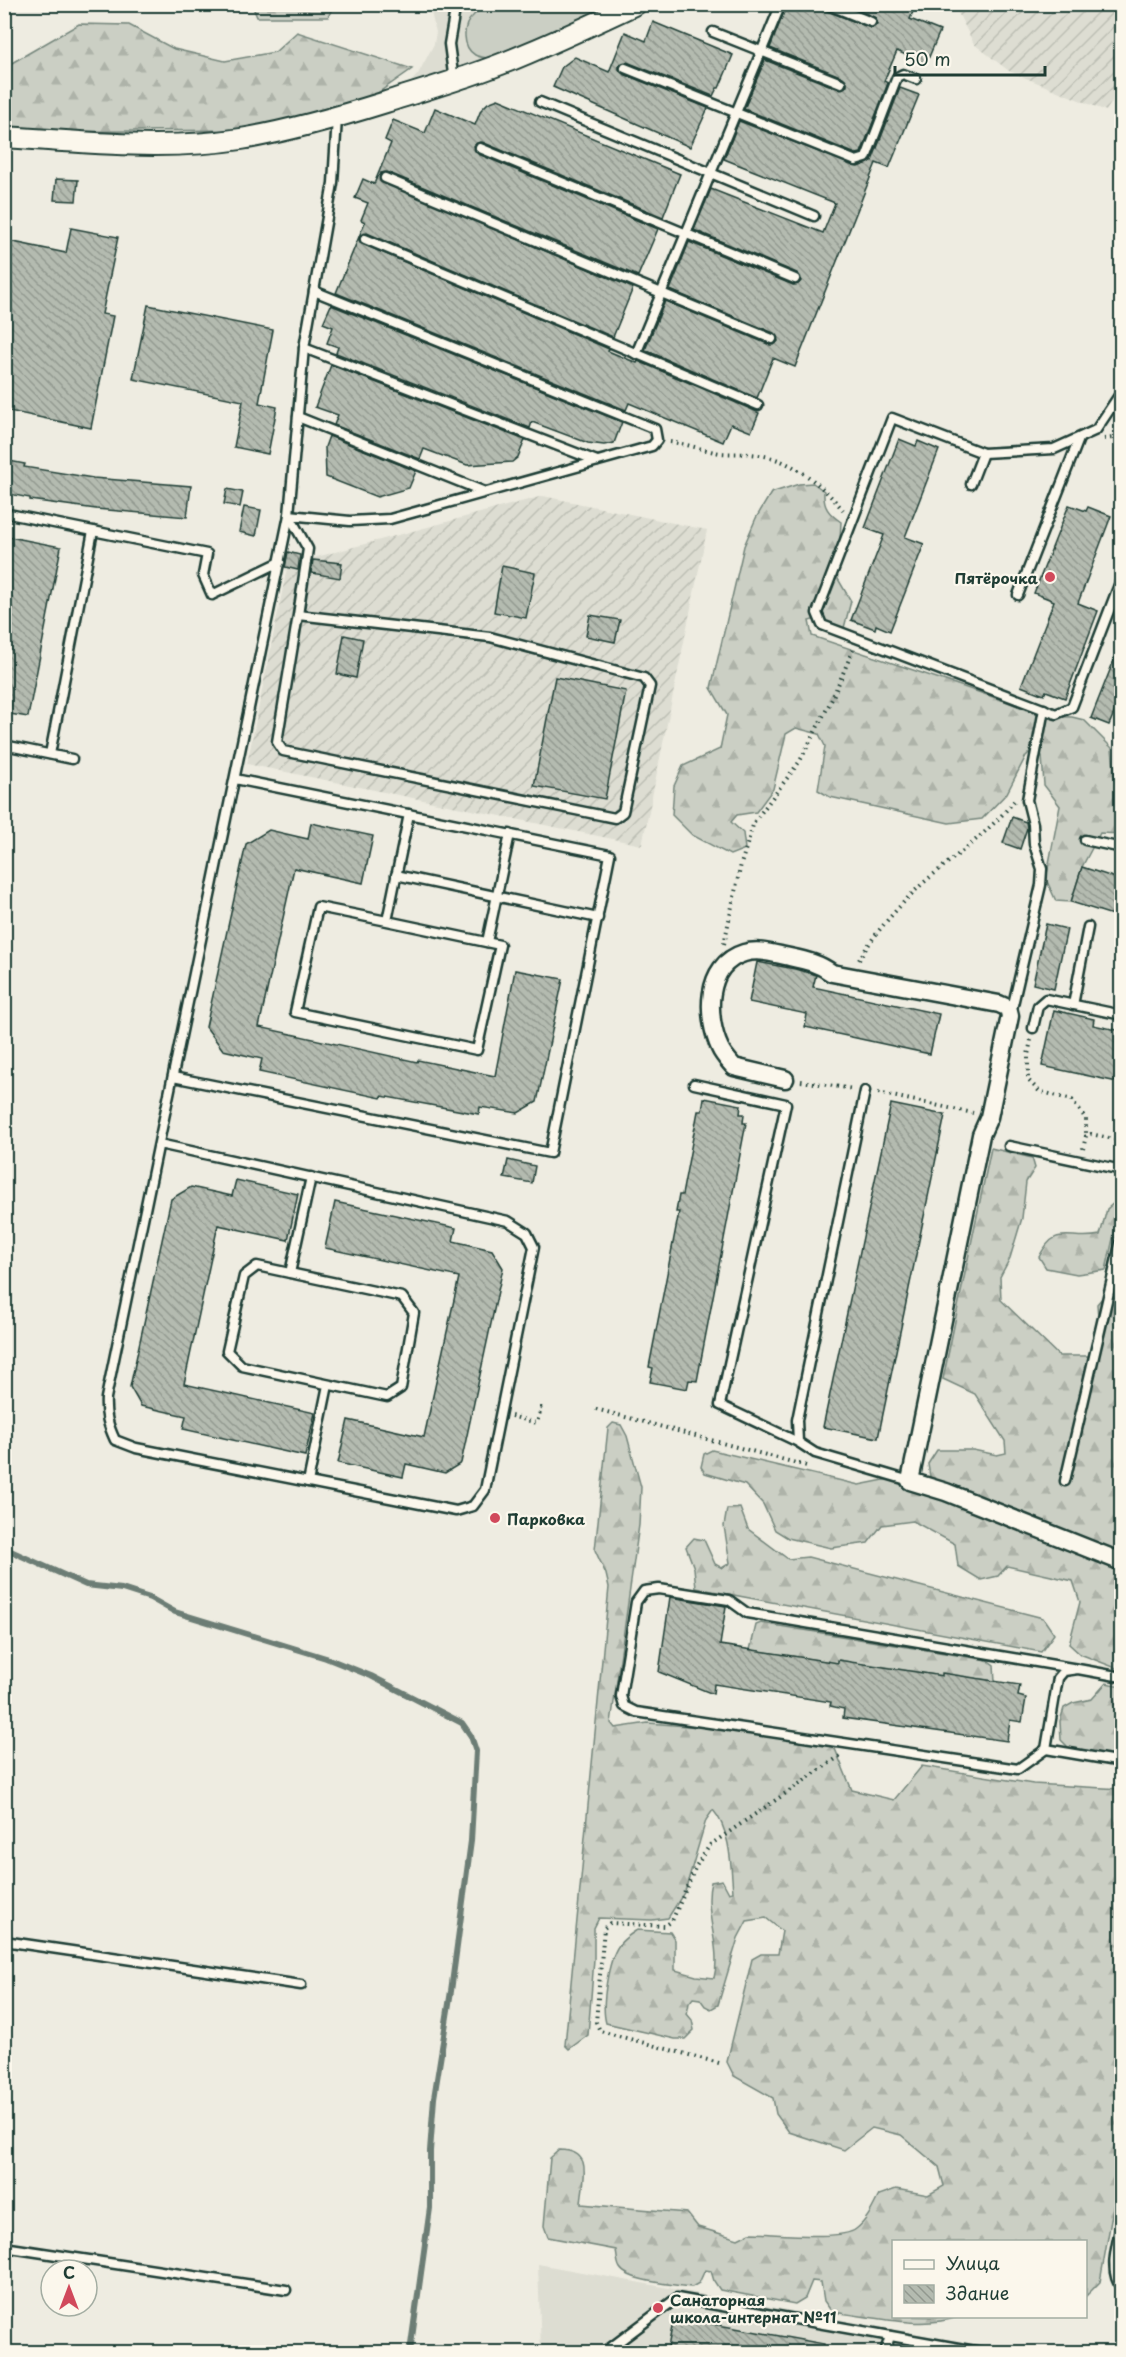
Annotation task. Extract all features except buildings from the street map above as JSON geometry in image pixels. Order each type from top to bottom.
[{"type":"street","points":[[4,138],[121,144],[186,144],[239,139],[337,118],[454,81],[527,54],[636,4]]},
{"type":"street","points":[[785,1079],[734,1067],[720,1049],[710,1007],[718,974],[728,962],[743,954],[761,951],[819,963],[832,973],[999,1004],[1008,1008],[1010,1016],[989,1117],[981,1135],[910,1480],[1122,1562]]},
{"type":"lane","points":[[636,354],[781,4]]},
{"type":"lane","points":[[826,4],[871,22]]},
{"type":"lane","points":[[454,81],[449,44],[455,5]]},
{"type":"lane","points":[[713,32],[841,83]]},
{"type":"lane","points":[[625,68],[855,161],[866,158],[897,77],[903,74],[916,79]]},
{"type":"lane","points":[[540,102],[814,216]]},
{"type":"lane","points":[[159,1144],[508,1221],[527,1233],[534,1247],[485,1490],[473,1506],[456,1511],[136,1448],[115,1440],[107,1424],[106,1398],[289,515],[304,348],[333,183],[337,118]]},
{"type":"lane","points":[[480,148],[795,279]]},
{"type":"lane","points":[[385,178],[772,339]]},
{"type":"lane","points":[[365,239],[758,405]]},
{"type":"lane","points":[[289,515],[350,521],[390,519],[652,446],[657,440],[655,429],[314,291]]},
{"type":"lane","points":[[304,348],[597,462]]},
{"type":"lane","points":[[1122,391],[1096,430],[1054,449],[983,453],[892,418],[817,613],[822,625],[1056,714],[1072,707],[1122,577]]},
{"type":"lane","points":[[298,417],[486,492]]},
{"type":"lane","points":[[1018,595],[1078,439]]},
{"type":"lane","points":[[971,484],[983,453]]},
{"type":"lane","points":[[4,513],[207,554],[203,575],[212,595],[280,562]]},
{"type":"lane","points":[[289,515],[308,549],[277,742],[283,751],[615,818],[623,812],[650,686],[644,678],[490,637],[298,615]]},
{"type":"lane","points":[[50,754],[93,531]]},
{"type":"lane","points":[[1010,1016],[1041,885],[1042,868],[1034,844],[1028,800],[1044,709]]},
{"type":"lane","points":[[4,745],[72,759]]},
{"type":"lane","points":[[173,1077],[550,1153],[610,855],[235,779]]},
{"type":"lane","points":[[387,921],[409,814]]},
{"type":"lane","points":[[487,942],[510,834]]},
{"type":"lane","points":[[1084,840],[1122,848]]},
{"type":"lane","points":[[396,875],[598,918]]},
{"type":"lane","points":[[318,907],[387,921],[500,945],[477,1050],[296,1012],[318,907]]},
{"type":"lane","points":[[1073,1005],[1088,927]]},
{"type":"lane","points":[[1033,1028],[1038,1006],[1046,999],[1122,1015]]},
{"type":"lane","points":[[694,1084],[786,1104],[720,1405],[798,1442],[815,1453],[910,1480]]},
{"type":"lane","points":[[798,1442],[797,1420],[865,1091]]},
{"type":"lane","points":[[1009,1146],[1122,1170]]},
{"type":"lane","points":[[290,1273],[311,1177]]},
{"type":"lane","points":[[1065,1480],[1122,1236]]},
{"type":"lane","points":[[257,1266],[290,1273],[402,1297],[414,1313],[401,1388],[387,1398],[242,1366],[227,1351],[244,1276],[257,1266]]},
{"type":"lane","points":[[308,1482],[328,1385]]},
{"type":"lane","points":[[1078,1669],[1064,1671],[1058,1678],[1046,1749],[1018,1769],[636,1712],[624,1706],[621,1696],[636,1602],[644,1591],[659,1589],[729,1600],[747,1613],[1078,1669],[1122,1677]]},
{"type":"lane","points":[[1046,1749],[1122,1762]]},
{"type":"lane","points":[[4,1941],[301,1986]]},
{"type":"lane","points":[[1122,2221],[1114,2267],[1116,2281],[1122,2289]]},
{"type":"lane","points":[[4,2247],[286,2290]]},
{"type":"lane","points":[[605,2352],[677,2298],[981,2352]]},
{"type":"lane","points":[[885,2352],[890,2336]]},
{"type":"path","points":[[657,440],[720,453],[758,455],[776,459],[804,474],[831,495],[844,511],[854,517]]},
{"type":"path","points":[[718,974],[741,864],[754,822],[800,761],[832,699],[857,639]]},
{"type":"path","points":[[849,976],[872,938],[921,886],[996,824],[1017,796]]},
{"type":"path","points":[[1033,1028],[1028,1055],[1028,1080],[1039,1091],[1072,1100],[1086,1119],[1086,1136],[1081,1161]]},
{"type":"path","points":[[785,1079],[865,1091],[989,1117]]},
{"type":"path","points":[[1086,1136],[1091,1134],[1122,1141]]},
{"type":"path","points":[[501,1413],[537,1423],[541,1408],[546,1410]]},
{"type":"path","points":[[596,1409],[814,1467]]},
{"type":"path","points":[[719,2062],[600,2031],[596,2022],[604,1928],[610,1923],[665,1926],[672,1922],[696,1866],[710,1845],[856,1745]]},
{"type":"shaded area","points":[[429,5],[489,5],[472,16],[494,59],[403,91],[418,74],[434,44],[436,32]]},
{"type":"shaded area","points":[[954,5],[1121,5],[1121,87],[1106,111],[1009,71],[974,44]]},
{"type":"shaded area","points":[[543,496],[707,530],[642,845],[247,764],[287,568],[313,558]]},
{"type":"shaded area","name":"Санаторная школа-интернат №11","points":[[538,2264],[1016,2352],[541,2352]]},
{"type":"green space","points":[[252,4],[334,5],[328,17],[257,17]]},
{"type":"green space","points":[[489,5],[615,5],[494,59],[475,55],[468,47],[465,36],[469,20]]},
{"type":"green space","points":[[79,24],[129,25],[174,49],[225,61],[275,52],[297,32],[412,69],[369,99],[241,130],[25,132],[5,129],[4,60],[10,64]]},
{"type":"green space","points":[[813,483],[824,491],[827,509],[841,522],[840,539],[833,559],[838,579],[851,601],[844,628],[832,629],[820,618],[809,621],[812,636],[1043,716],[1072,717],[1084,720],[1112,748],[1115,781],[1122,796],[1121,834],[1100,833],[1082,867],[1071,902],[1056,901],[1046,879],[1060,806],[1044,785],[1042,756],[1035,747],[1026,756],[1007,793],[982,819],[949,823],[830,797],[818,790],[825,746],[819,734],[796,728],[786,734],[773,789],[756,812],[737,815],[731,822],[743,833],[745,849],[730,855],[692,835],[672,815],[674,786],[683,766],[720,749],[727,715],[711,688],[744,546],[756,518],[771,493],[799,484]]},
{"type":"green space","points":[[991,1148],[1032,1158],[1035,1168],[1026,1182],[1022,1218],[1010,1258],[1000,1277],[1001,1300],[1059,1356],[1091,1356],[1099,1332],[1097,1304],[1109,1290],[1121,1289],[1121,1670],[1080,1654],[1069,1644],[1080,1602],[1073,1581],[1007,1566],[998,1576],[981,1580],[958,1566],[955,1544],[913,1521],[882,1525],[868,1543],[831,1548],[788,1538],[775,1530],[763,1504],[745,1485],[705,1473],[701,1467],[704,1454],[712,1450],[859,1485],[894,1478],[931,1483],[928,1464],[937,1450],[973,1450],[997,1455],[1006,1453],[1005,1441],[975,1394],[943,1379]]},
{"type":"green space","points":[[1116,1201],[1121,1203],[1106,1270],[1077,1274],[1046,1268],[1039,1257],[1052,1240],[1065,1236],[1100,1235],[1107,1209]]},
{"type":"green space","points":[[613,1423],[621,1425],[627,1436],[641,1487],[639,1525],[611,1723],[615,1728],[648,1723],[713,1728],[833,1744],[852,1790],[894,1800],[922,1766],[1033,1784],[1121,1789],[1121,2164],[1100,2282],[1087,2295],[1087,2240],[892,2240],[892,2318],[954,2318],[943,2321],[912,2322],[832,2312],[824,2301],[821,2282],[812,2281],[805,2298],[795,2304],[720,2290],[711,2271],[705,2270],[699,2283],[692,2287],[643,2280],[625,2273],[620,2268],[616,2250],[548,2237],[544,2226],[550,2158],[559,2150],[571,2151],[582,2161],[584,2177],[581,2204],[687,2213],[698,2227],[738,2239],[750,2233],[822,2236],[848,2233],[863,2222],[879,2195],[896,2189],[928,2195],[944,2186],[939,2167],[901,2135],[872,2128],[844,2150],[789,2132],[776,2114],[773,2098],[734,2076],[727,2062],[752,1959],[761,1954],[778,1954],[782,1931],[766,1918],[747,1921],[738,1938],[718,2005],[711,2009],[705,2006],[700,1999],[693,1998],[689,2003],[687,2014],[692,2020],[694,2030],[685,2039],[675,2039],[606,2023],[605,1995],[615,1952],[627,1937],[637,1930],[670,1932],[675,1940],[675,1970],[714,1978],[716,1954],[709,1906],[711,1882],[722,1880],[729,1893],[733,1892],[727,1838],[713,1810],[706,1820],[685,1891],[668,1918],[652,1920],[599,1918],[594,1928],[588,2035],[569,2049],[565,2045],[609,1587],[595,1550],[608,1428]]},
{"type":"green space","points":[[740,1508],[748,1529],[788,1559],[808,1557],[1043,1618],[1054,1634],[1041,1652],[696,1588],[694,1568],[686,1547],[694,1538],[704,1540],[715,1564],[722,1568],[730,1563],[724,1526],[727,1509]]},
{"type":"green space","points":[[761,1623],[987,1660],[994,1665],[995,1681],[943,1673],[942,1676],[867,1664],[850,1669],[851,1662],[839,1660],[838,1663],[750,1650],[756,1625]]},
{"type":"green space","points":[[1106,1683],[1121,1686],[1121,1757],[1068,1747],[1061,1740],[1060,1721],[1064,1708],[1073,1703],[1092,1699]]},
{"type":"waterway","points":[[4,1548],[86,1585],[122,1589],[150,1598],[175,1612],[326,1658],[371,1676],[462,1723],[471,1736],[476,1751],[471,1841],[434,2098],[430,2151],[430,2208],[410,2352]]},
{"type":"place","name":"Пятёрочка","points":[[1050,577]]},
{"type":"place","name":"Парковка","points":[[495,1518]]},
{"type":"place","name":"Санаторная школа-интернат №11","points":[[658,2308]]}]
